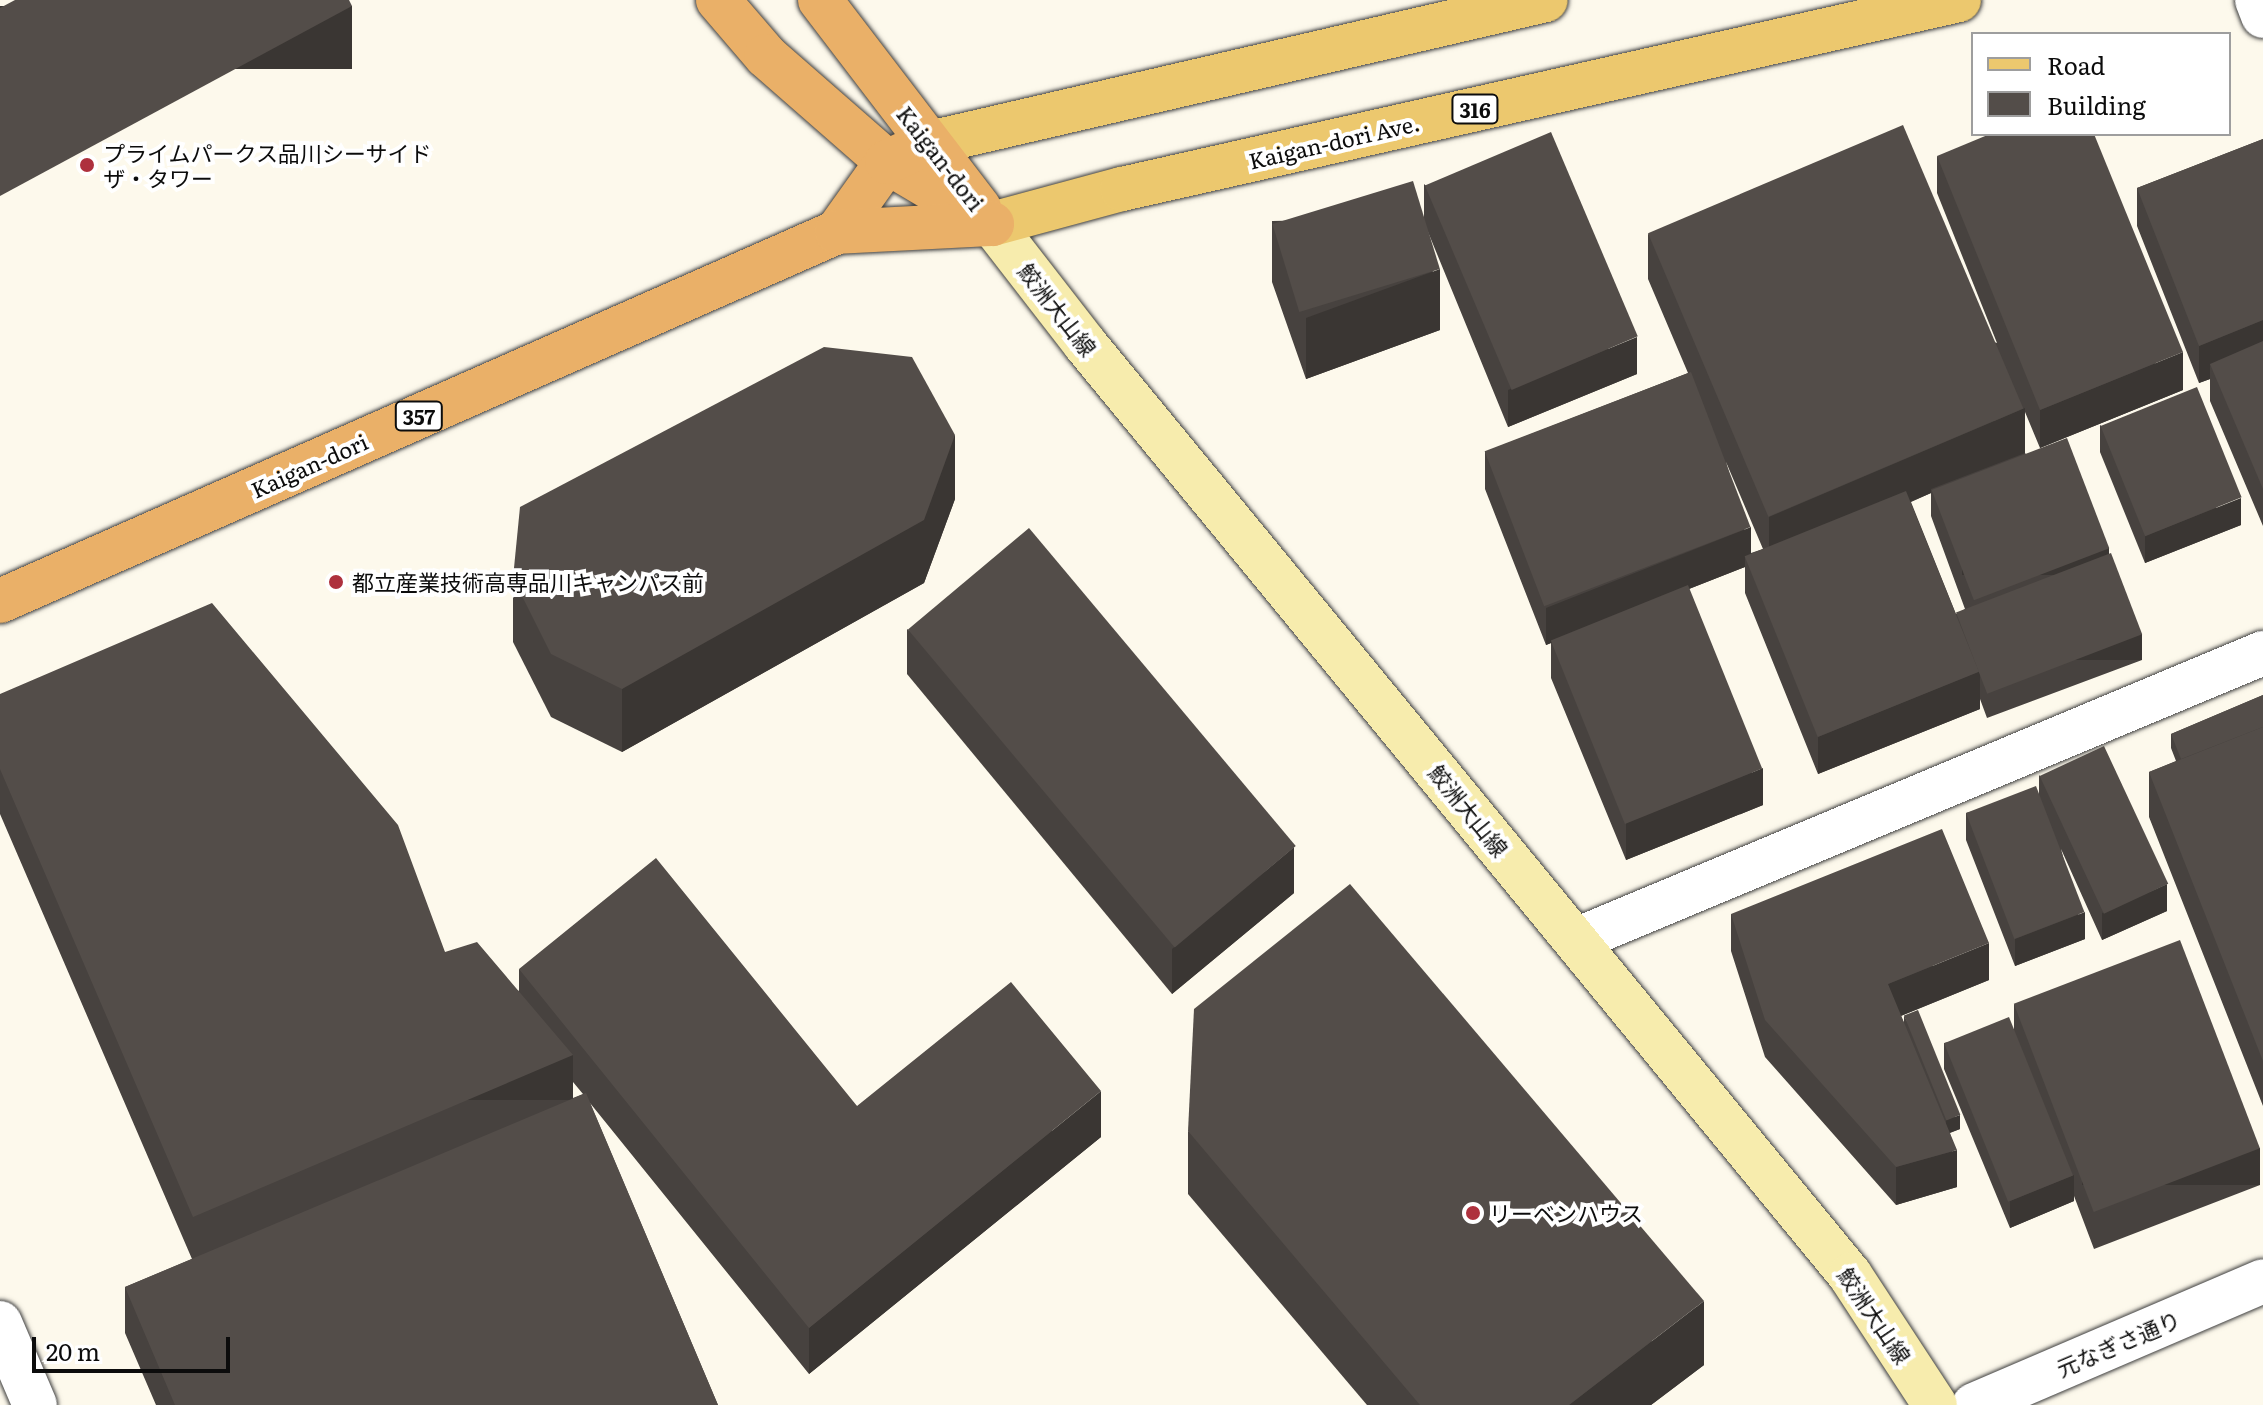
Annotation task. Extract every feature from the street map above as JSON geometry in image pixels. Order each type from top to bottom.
[{"type":"highway","name":"Kaigan-dori","points":[[718,0],[766,56],[887,162],[992,224]]},
{"type":"highway","name":"Kaigan-dori","points":[[820,0],[992,224]]},
{"type":"highway","points":[[837,232],[887,162],[930,143]]},
{"type":"highway","name":"357","points":[[837,232],[992,224]]},
{"type":"highway","name":"Kaigan-dori","points":[[0,601],[837,232]]},
{"type":"main road","points":[[930,143],[1546,0]]},
{"type":"main road","name":"Kaigan-dori Ave.","points":[[992,224],[1137,185],[1959,0]]},
{"type":"main road","name":"鮫洲大山線","points":[[992,224],[1085,344],[1850,1275],[1935,1405]]},
{"type":"street","points":[[2257,0],[2263,16]]},
{"type":"street","points":[[1576,940],[2263,653]]},
{"type":"street","name":"元なぎさ通り","points":[[1974,1405],[2263,1281]]},
{"type":"street","points":[[0,1323],[35,1405]]},
{"type":"building","points":[[15,0],[349,0],[352,6],[0,196],[0,8]]},
{"type":"building","points":[[1903,125],[2023,409],[1768,517],[1648,233]]},
{"type":"building","points":[[1551,132],[1638,336],[1512,390],[1425,186]]},
{"type":"building","points":[[1985,136],[2095,136],[2183,352],[2040,410],[1937,156]]},
{"type":"building","points":[[2263,139],[2263,320],[2199,346],[2137,188]]},
{"type":"building","points":[[1413,181],[1440,269],[1299,312],[1272,224]]},
{"type":"building","points":[[2263,341],[2263,489],[2210,364]]},
{"type":"building","points":[[824,347],[912,357],[955,435],[924,520],[622,689],[551,654],[513,578],[520,507]]},
{"type":"building","points":[[1691,372],[1750,527],[1544,606],[1485,451]]},
{"type":"building","points":[[2197,387],[2242,497],[2145,536],[2101,426]]},
{"type":"building","points":[[2067,438],[2109,548],[1974,600],[1932,490]]},
{"type":"building","points":[[1906,491],[1979,672],[1818,737],[1745,556]]},
{"type":"building","points":[[1029,528],[1296,846],[1175,947],[908,630]]},
{"type":"building","points":[[2111,553],[2142,634],[1987,694],[1956,612]]},
{"type":"building","points":[[1688,585],[1762,769],[1625,824],[1551,640]]},
{"type":"building","points":[[212,603],[398,825],[445,952],[477,942],[573,1055],[193,1217],[0,769],[0,694]]},
{"type":"building","points":[[2263,695],[2263,727],[2181,759],[2171,734]]},
{"type":"building","points":[[2263,727],[2263,1061],[2149,772]]},
{"type":"building","points":[[2104,746],[2168,884],[2104,914],[2040,776]]},
{"type":"building","points":[[2036,786],[2084,912],[2014,939],[1966,813]]},
{"type":"building","points":[[1942,829],[1989,943],[1888,984],[1957,1150],[1896,1167],[1765,1020],[1731,914]]},
{"type":"building","points":[[656,858],[857,1106],[1011,982],[1101,1091],[809,1328],[519,969]]},
{"type":"building","points":[[1350,884],[1704,1301],[1569,1405],[1420,1405],[1188,1131],[1194,1009]]},
{"type":"building","points":[[2180,940],[2260,1148],[2094,1212],[2014,1004]]},
{"type":"building","points":[[1918,1010],[1960,1115],[1946,1120],[1904,1016]]},
{"type":"building","points":[[2009,1017],[2073,1176],[2008,1202],[1944,1043]]},
{"type":"building","points":[[586,1093],[718,1405],[175,1405],[125,1287]]},
{"type":"place","name":"プライムパークス品川シーサイド ザ・タワー","points":[[87,165]]},
{"type":"place","name":"都立産業技術高専品川キャンパス前","points":[[336,582]]},
{"type":"place","name":"リーベンハウス","points":[[1473,1213]]}]
